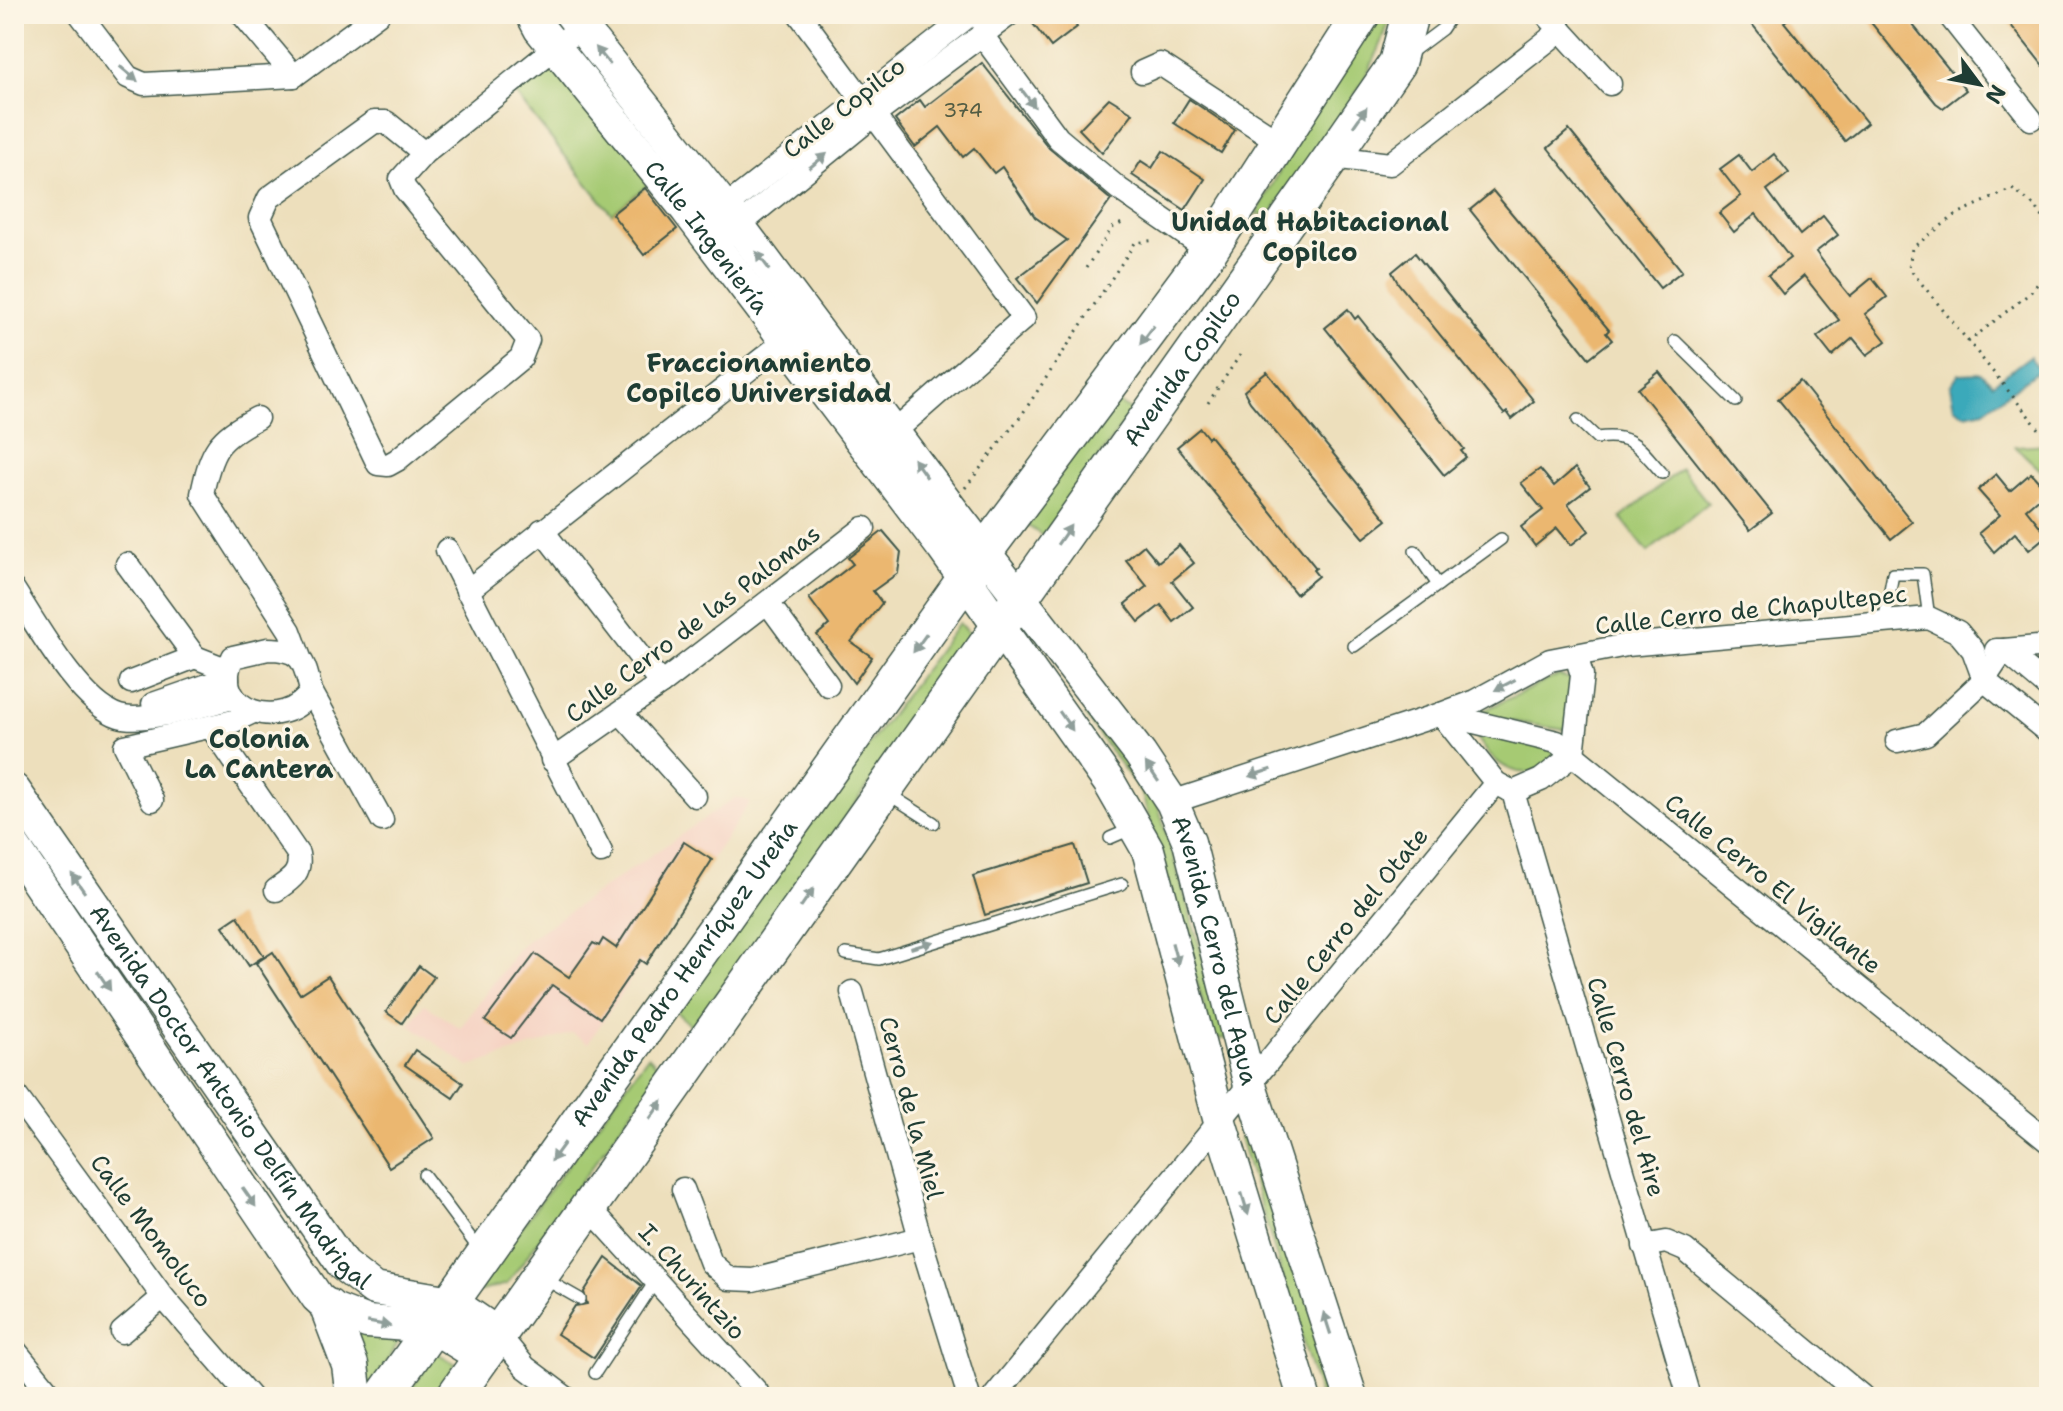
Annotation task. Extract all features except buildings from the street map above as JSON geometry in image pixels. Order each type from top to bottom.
[{"type":"main road","name":"Avenida Copilco","points":[[1019,599],[1397,63],[1410,14]]},
{"type":"main road","name":"Avenida Copilco","points":[[976,566],[1172,302],[1199,244],[1256,183],[1355,16]]},
{"type":"main road","points":[[1256,183],[1244,213],[1215,264],[1221,270],[1228,270],[1269,244]]},
{"type":"main road","points":[[1172,302],[1191,291],[1204,293],[1217,310],[1214,324]]},
{"type":"main road","name":"Avenida Pedro Henríquez Ureña","points":[[383,1397],[976,566]]},
{"type":"main road","points":[[454,1397],[1019,599]]},
{"type":"main road","points":[[648,1025],[693,1057]]},
{"type":"main road","points":[[328,1307],[350,1365],[354,1397]]},
{"type":"street","points":[[80,14],[128,77],[144,84],[294,76],[378,14]]},
{"type":"street","points":[[242,14],[294,76]]},
{"type":"street","name":"Calle Ingeniería","points":[[532,14],[555,48],[719,227],[894,432],[945,509],[976,566]]},
{"type":"street","points":[[799,14],[1024,318],[894,432]]},
{"type":"street","name":"Calle Copilco","points":[[719,227],[867,107],[971,14]]},
{"type":"street","name":"Calle Copilco","points":[[867,107],[985,25],[1010,14]]},
{"type":"street","points":[[1948,14],[2031,119]]},
{"type":"street","points":[[424,153],[386,122],[374,122],[269,198],[260,218],[378,464],[388,465],[397,460],[521,358],[528,340],[405,189],[401,179],[424,153],[555,48],[583,19]]},
{"type":"street","name":"Calle Ingeniería","points":[[583,19],[719,227],[785,341],[945,509]]},
{"type":"street","points":[[1332,157],[1390,164],[1554,22],[1610,84]]},
{"type":"street","points":[[985,25],[1058,138],[1119,189],[1199,244]]},
{"type":"street","points":[[1142,72],[1160,64],[1281,143]]},
{"type":"street","points":[[467,591],[785,341]]},
{"type":"street","points":[[257,418],[224,436],[209,460],[202,494],[289,649],[300,658],[323,715],[382,820]]},
{"type":"street","name":"Calle Cerro de las Palomas","points":[[552,760],[661,684],[864,528]]},
{"type":"street","points":[[542,530],[661,684]]},
{"type":"street","points":[[447,550],[601,852]]},
{"type":"street","points":[[127,564],[228,684],[281,713],[295,708],[311,691]]},
{"type":"street","name":"Avenida Cerro del Agua","points":[[976,566],[1019,599],[1140,754],[1172,802],[1189,842],[1250,1085],[1351,1397]]},
{"type":"street","name":"Avenida Cerro del Agua","points":[[976,566],[999,628],[1109,782],[1122,832],[1148,850],[1220,1122],[1304,1397]]},
{"type":"street","points":[[14,590],[76,682],[116,715],[134,715],[146,706],[228,684],[284,640]]},
{"type":"street","points":[[768,603],[828,685]]},
{"type":"street","name":"Calle Cerro de Chapultepec","points":[[1172,802],[1441,714],[1475,701],[1550,660],[1627,645],[1929,618],[1958,632],[1973,650]]},
{"type":"street","points":[[2049,646],[1973,650],[1984,680],[2049,733]]},
{"type":"street","points":[[1897,741],[1926,734],[1984,680],[2004,650]]},
{"type":"street","points":[[2004,650],[2049,688]]},
{"type":"street","points":[[1573,755],[1582,675],[1576,656]]},
{"type":"street","points":[[131,682],[228,684]]},
{"type":"street","points":[[211,727],[228,684]]},
{"type":"street","points":[[295,708],[323,715]]},
{"type":"street","points":[[621,713],[695,796]]},
{"type":"street","points":[[1441,714],[1504,788]]},
{"type":"street","name":"Calle Cerro El Vigilante","points":[[1441,714],[1557,742],[2049,1142]]},
{"type":"street","points":[[152,800],[116,749],[211,727]]},
{"type":"street","points":[[211,727],[298,854],[300,865],[295,876],[276,890]]},
{"type":"street","name":"Calle Cerro del Otate","points":[[994,1397],[1250,1085],[1504,788],[1541,780],[1573,755]]},
{"type":"street","name":"Calle Cerro del Aire","points":[[1504,788],[1689,1397]]},
{"type":"street","name":"Avenida Doctor Antonio Delfín Madrigal","points":[[14,790],[343,1265],[374,1289],[442,1315],[490,1345]]},
{"type":"street","name":"Avenida Doctor Antonio Delfín Madrigal","points":[[14,847],[218,1152],[328,1307],[387,1326],[442,1315]]},
{"type":"street","name":"Cerro de la Miel","points":[[852,992],[920,1238],[969,1397]]},
{"type":"street","name":"Calle Momoluco","points":[[14,1093],[163,1297],[250,1397]]},
{"type":"street","points":[[683,1189],[711,1263],[729,1279],[753,1280],[920,1238]]},
{"type":"street","name":"I. Churintzio","points":[[588,1206],[627,1261],[657,1280],[757,1392]]},
{"type":"street","points":[[1644,1246],[1666,1242],[1685,1250],[1863,1397]]},
{"type":"street","points":[[122,1332],[163,1297]]},
{"type":"street","points":[[490,1345],[565,1397]]},
{"type":"street","points":[[14,1349],[53,1397]]},
{"type":"lane","points":[[1397,63],[1442,29],[1452,14]]},
{"type":"lane","points":[[1675,341],[1736,401]]},
{"type":"lane","points":[[1578,420],[1597,438],[1620,435],[1633,441],[1662,473]]},
{"type":"lane","points":[[1354,646],[1501,539]]},
{"type":"lane","points":[[1415,551],[1438,585]]},
{"type":"lane","points":[[1883,623],[1893,574],[1923,574],[1929,618]]},
{"type":"lane","points":[[883,790],[934,823]]},
{"type":"lane","points":[[846,954],[879,959],[1122,884]]},
{"type":"lane","points":[[424,1175],[483,1256]]},
{"type":"lane","points":[[539,1275],[580,1299]]},
{"type":"lane","points":[[595,1373],[657,1280]]},
{"type":"path","points":[[2044,435],[1909,268],[1912,248],[1957,214],[2012,189],[2036,207],[2049,226]]},
{"type":"path","points":[[1086,268],[1112,228],[1126,221]]},
{"type":"path","points":[[945,509],[1023,413],[1135,243],[1199,244]]},
{"type":"path","points":[[1968,342],[2030,293],[2049,270]]},
{"type":"path","points":[[1208,403],[1240,355]]},
{"type":"shaded area","points":[[736,797],[750,802],[588,1043],[572,1033],[469,1067],[410,1025],[424,1004],[460,1028],[522,944]]},
{"type":"green space","points":[[1377,14],[1390,14],[1390,18],[1369,71],[1354,96],[1271,213],[1256,215],[1304,126]]},
{"type":"green space","points":[[558,59],[655,179],[612,214],[515,94]]},
{"type":"green space","points":[[1114,400],[1132,411],[1043,536],[1022,522]]},
{"type":"green space","points":[[2049,444],[2049,478],[2015,446]]},
{"type":"green space","points":[[1681,469],[1708,503],[1648,552],[1621,518]]},
{"type":"green space","points":[[959,623],[974,640],[693,1028],[673,1009]]},
{"type":"green space","points":[[1559,675],[1569,679],[1575,693],[1565,730],[1474,715]]},
{"type":"green space","points":[[1090,712],[1154,792],[1227,1039],[1213,1038],[1142,794],[1085,716]]},
{"type":"green space","points":[[1475,733],[1551,748],[1555,758],[1532,772],[1510,769],[1490,755]]},
{"type":"green space","points":[[648,1056],[662,1070],[507,1284],[473,1293]]},
{"type":"green space","points":[[1254,1123],[1339,1397],[1320,1397],[1240,1138]]},
{"type":"green space","points":[[348,1325],[400,1339],[367,1397]]},
{"type":"green space","points":[[437,1353],[456,1364],[432,1397],[405,1397]]},
{"type":"water","points":[[2030,356],[2039,370],[1985,410],[1965,414],[1954,407],[1950,386],[1959,374],[1981,373],[1993,384]]},
{"type":"district","name":"Unidad Habitacional Copilco","points":[[1310,237]]},
{"type":"district","name":"Fraccionamiento Copilco Universidad","points":[[759,378]]},
{"type":"district","name":"Colonia La Cantera","points":[[259,754]]}]
